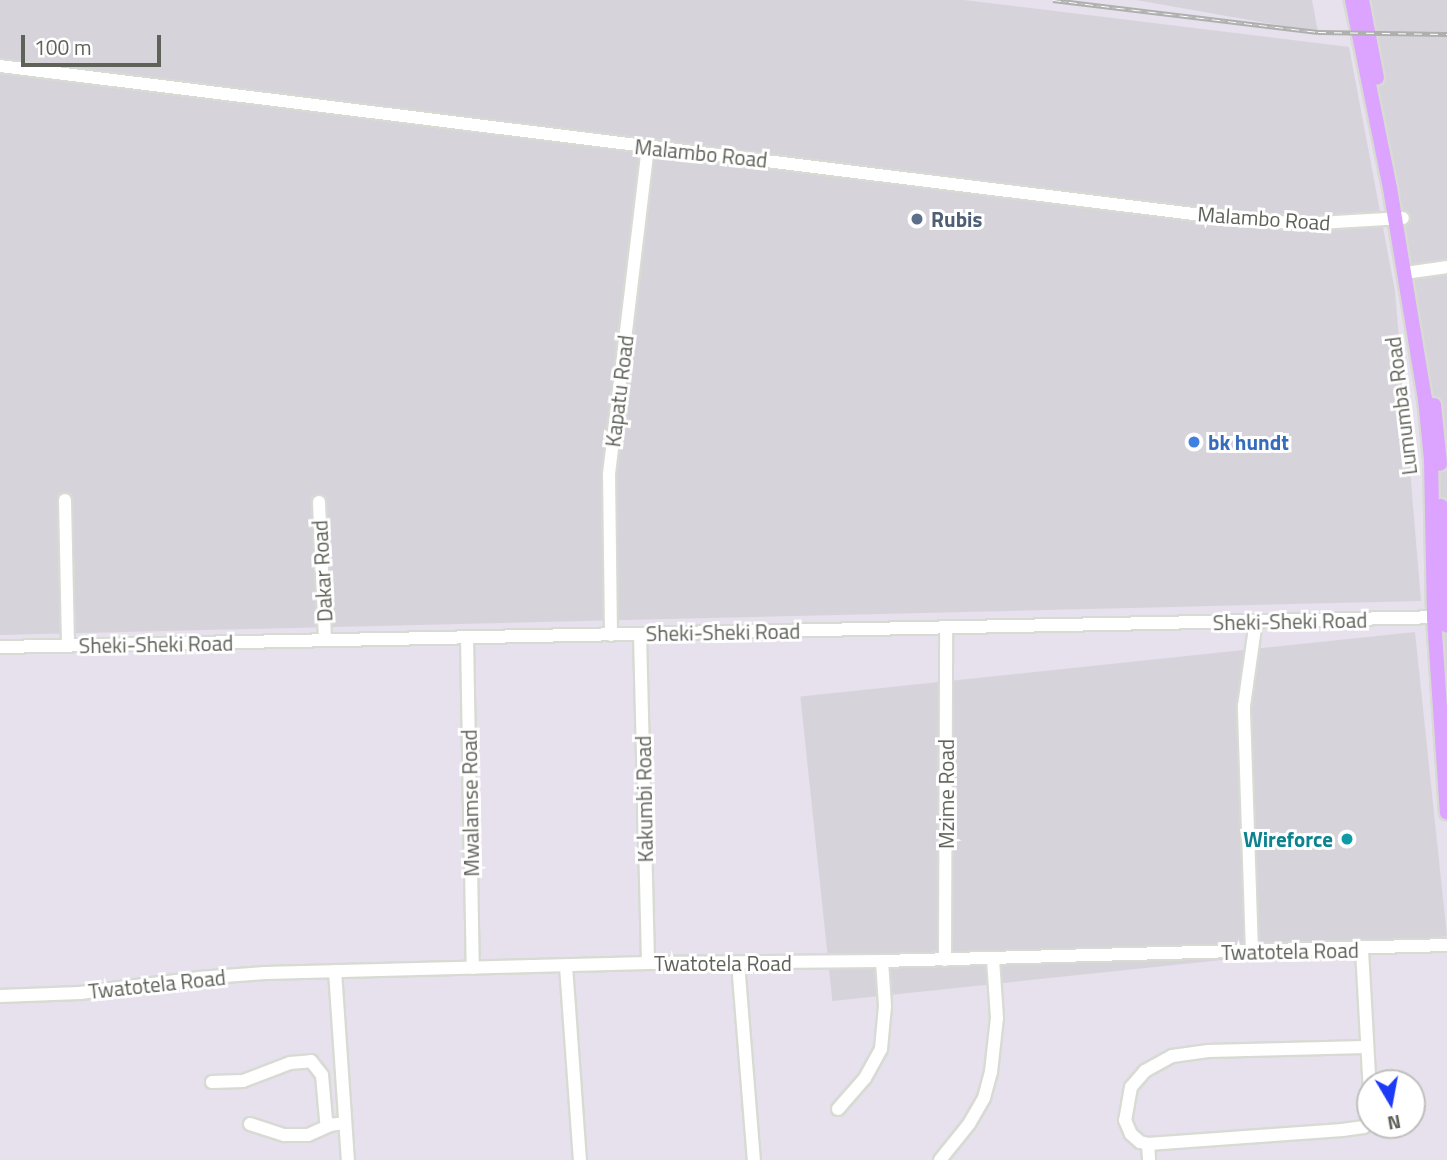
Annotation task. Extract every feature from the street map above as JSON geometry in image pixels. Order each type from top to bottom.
[{"type":"main road","name":"Lumumba Road","points":[[1352,0],[1399,219]]},
{"type":"main road","name":"Lumumba Road","points":[[1363,0],[1409,273],[1429,435],[1441,555],[1440,618],[1447,813]]},
{"type":"main road","name":"Lumumba Road","points":[[1440,618],[1447,626]]},
{"type":"street","name":"Malambo Road","points":[[0,66],[648,148],[1255,220],[1328,224],[1399,219]]},
{"type":"street","name":"Kapatu Road","points":[[611,635],[609,474],[648,148]]},
{"type":"street","points":[[1409,273],[1447,267]]},
{"type":"street","points":[[65,500],[68,646]]},
{"type":"street","name":"Dakar Road","points":[[319,502],[325,640]]},
{"type":"street","name":"Sheki-Sheki Road","points":[[0,647],[1440,618]]},
{"type":"street","points":[[1252,952],[1244,706],[1256,621]]},
{"type":"street","name":"Mzime Road","points":[[945,960],[946,628]]},
{"type":"street","name":"Kakumbi Road","points":[[640,634],[648,963]]},
{"type":"street","name":"Mwalamse Road","points":[[467,638],[473,968]]},
{"type":"street","name":"Twatotela Road","points":[[0,996],[80,993],[198,978],[335,971],[648,963],[993,959],[1362,950],[1447,945]]},
{"type":"street","points":[[1362,950],[1368,1069]]},
{"type":"street","points":[[940,1160],[970,1124],[984,1098],[991,1072],[997,1018],[993,959]]},
{"type":"street","points":[[838,1109],[865,1078],[881,1049],[884,1006],[881,961]]},
{"type":"street","points":[[738,963],[754,1160]]},
{"type":"street","points":[[566,965],[580,1160]]},
{"type":"street","points":[[335,971],[348,1160]]},
{"type":"street","points":[[1356,1127],[1148,1144],[1140,1142],[1128,1129],[1125,1109],[1128,1095],[1145,1071],[1172,1056],[1208,1051],[1366,1047]]},
{"type":"street","points":[[212,1082],[243,1081],[290,1063],[311,1061],[322,1075],[326,1120],[330,1125]]},
{"type":"street","points":[[250,1124],[284,1135],[300,1135],[315,1134],[330,1125],[345,1123]]},
{"type":"street","points":[[1148,1144],[1149,1160]]},
{"type":"shaded area","points":[[0,0],[964,0],[1349,47],[1395,291],[1421,601],[0,635]]},
{"type":"shaded area","points":[[1136,0],[1312,0],[1318,32]]},
{"type":"shaded area","points":[[1342,0],[1447,0],[1447,774],[1428,444],[1389,208]]},
{"type":"shaded area","points":[[1415,632],[1447,936],[832,1001],[800,697]]},
{"type":"railway","points":[[1053,0],[1318,32],[1447,34]]},
{"type":"place","name":"Rubis","points":[[917,219]]},
{"type":"place","name":"bk hundt","points":[[1194,442]]},
{"type":"place","name":"Wireforce","points":[[1347,839]]}]
